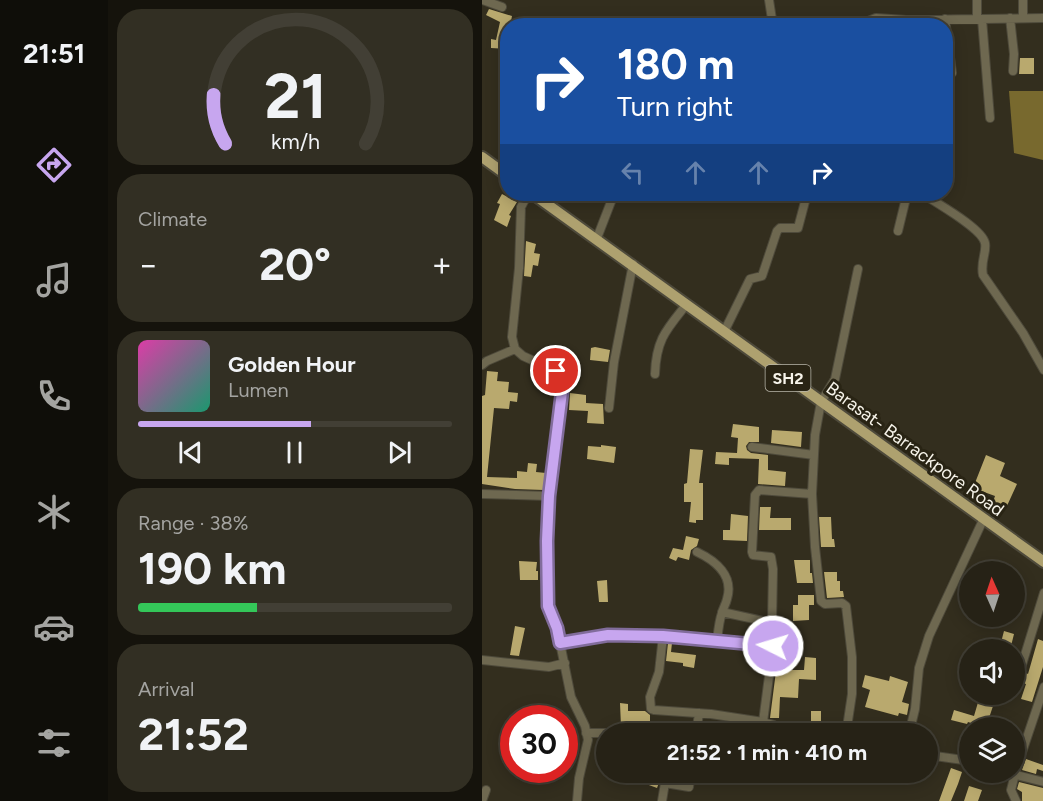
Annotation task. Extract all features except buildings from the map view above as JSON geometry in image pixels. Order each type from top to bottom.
[{"type":"main road","points":[[482,158],[500,170]]},
{"type":"main road","name":"Barasat- Barrackpore Road","points":[[543,201],[598,238],[686,305],[1043,562]]},
{"type":"street","points":[[483,0],[502,8]]},
{"type":"street","points":[[769,0],[772,18]]},
{"type":"street","points":[[977,0],[990,118]]},
{"type":"street","points":[[1023,0],[1023,18]]},
{"type":"street","points":[[1010,18],[1014,54],[1013,71]]},
{"type":"street","points":[[953,19],[1043,18]]},
{"type":"street","points":[[524,201],[521,207],[519,268],[512,337],[515,349],[523,356],[556,371],[561,378],[562,396],[549,496],[548,606],[557,628],[571,697],[585,726],[588,740],[579,778],[577,801]]},
{"type":"street","points":[[598,238],[611,201]]},
{"type":"street","points":[[724,332],[750,279],[762,276],[777,231],[780,228],[798,228],[805,201]]},
{"type":"street","points":[[898,231],[904,201]]},
{"type":"street","points":[[933,201],[983,238],[985,247],[981,266],[983,275],[1023,333],[1043,370]]},
{"type":"street","points":[[609,408],[614,362],[633,264]]},
{"type":"street","points":[[848,723],[852,694],[852,657],[846,606],[842,603],[825,604],[821,601],[812,494],[815,435],[821,402],[835,379],[858,268]]},
{"type":"street","points":[[655,374],[660,340],[686,305]]},
{"type":"street","points":[[482,365],[486,361],[515,349]]},
{"type":"street","points":[[752,447],[814,455]]},
{"type":"street","points":[[763,722],[773,646],[772,559],[753,555],[752,552],[755,495],[759,490],[812,494]]},
{"type":"street","points":[[482,494],[549,496]]},
{"type":"street","points":[[911,723],[919,668],[929,636],[984,518]]},
{"type":"street","points":[[697,552],[709,558],[726,576],[729,587],[717,641]]},
{"type":"street","points":[[1025,654],[1043,593]]},
{"type":"street","points":[[722,612],[772,623]]},
{"type":"street","points":[[560,643],[608,635],[663,636],[773,646]]},
{"type":"street","points":[[663,636],[659,672],[650,697],[651,709],[767,723]]},
{"type":"street","points":[[482,660],[549,667],[565,663]]},
{"type":"street","points":[[1025,742],[1043,687]]},
{"type":"street","points":[[698,723],[699,713]]},
{"type":"street","points":[[586,733],[596,733]]},
{"type":"street","points":[[938,755],[959,758]]},
{"type":"street","points":[[1025,776],[1043,782]]},
{"type":"street","points":[[662,801],[665,783],[689,787],[690,783]]},
{"type":"street","points":[[1013,783],[1011,790],[1016,801]]},
{"type":"street","points":[[482,801],[486,790]]},
{"type":"shaded area","points":[[1009,91],[1043,91],[1043,160],[1014,153]]},
{"type":"route","points":[[556,371],[563,384],[549,496],[547,586],[548,606],[560,643],[608,635],[663,636],[773,646]]}]
